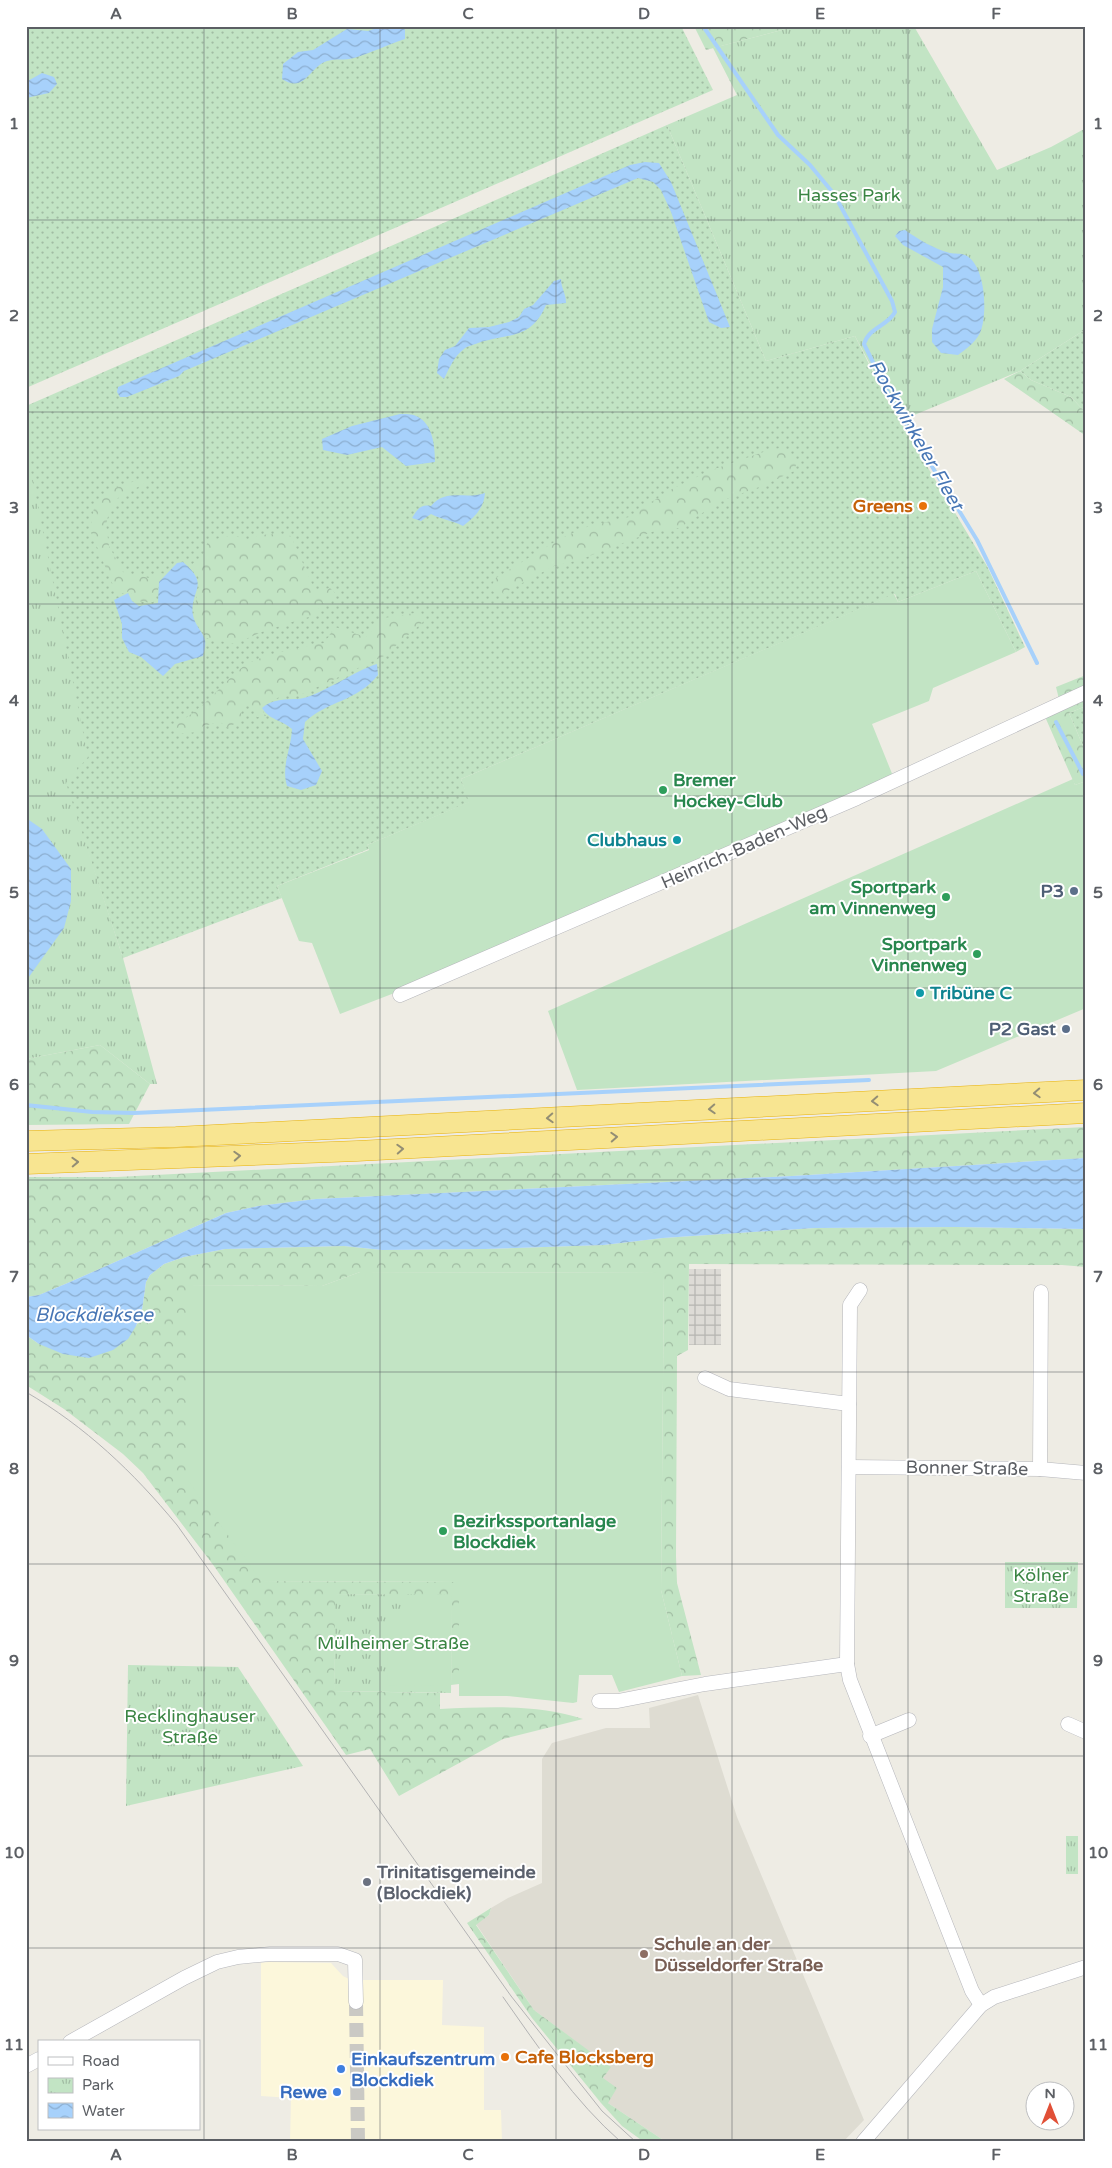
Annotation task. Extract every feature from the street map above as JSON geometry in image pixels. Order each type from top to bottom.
[{"type":"highway","points":[[26,1141],[176,1137],[1086,1090]]},
{"type":"highway","points":[[26,1164],[357,1151],[1086,1113]]},
{"type":"street","name":"Heinrich-Baden-Weg","points":[[400,995],[856,798],[1086,692]]},
{"type":"street","points":[[860,1290],[850,1305],[847,1664],[850,1680],[870,1736],[972,1990],[981,2005]]},
{"type":"street","points":[[1040,1469],[1041,1292]]},
{"type":"street","points":[[704,1378],[729,1389],[849,1404]]},
{"type":"street","name":"Bonner Straße","points":[[849,1467],[1040,1469],[1086,1473]]},
{"type":"street","points":[[600,1701],[618,1701],[704,1684],[847,1664]]},
{"type":"street","points":[[870,1736],[909,1720]]},
{"type":"street","points":[[1068,1724],[1086,1732]]},
{"type":"street","points":[[74,2040],[184,1978],[217,1962],[238,1957],[270,1954],[338,1954],[355,1960],[356,2002]]},
{"type":"street","points":[[864,2142],[981,2005],[994,1998],[1086,1967]]},
{"type":"street","points":[[26,2066],[38,2060]]},
{"type":"shaded area","points":[[689,1269],[721,1269],[721,1345],[689,1345]]},
{"type":"shaded area","name":"Schule an der Düsseldorfer Straße","points":[[698,1695],[737,1817],[864,2120],[843,2142],[666,2142],[608,2103],[603,2078],[610,2067],[534,2010],[476,1924],[489,1915],[491,1908],[542,1883],[542,1759],[552,1743],[606,1728],[650,1728],[649,1708]]},
{"type":"shaded area","points":[[261,1963],[331,1963],[343,1976],[351,1980],[443,1980],[442,2025],[484,2027],[484,2110],[501,2110],[502,2142],[290,2142],[291,2098],[261,2096]]},
{"type":"green space","points":[[26,26],[681,26],[713,90],[26,388]]},
{"type":"green space","points":[[694,26],[797,26],[706,50]]},
{"type":"green space","name":"Hasses Park","points":[[797,26],[921,26],[915,28],[997,170],[1051,147],[1086,128],[1086,329],[1020,371],[900,421],[855,336],[766,361],[667,125],[737,95],[713,48]]},
{"type":"green space","points":[[667,125],[766,361],[855,336],[886,398],[987,566],[1025,647],[1016,652],[976,571],[898,602],[895,594],[461,779],[470,802],[367,845],[369,849],[277,886],[282,898],[123,958],[65,783],[26,447],[26,406]]},
{"type":"green space","points":[[1086,329],[1086,413],[1071,397],[1031,380],[1020,371]]},
{"type":"green space","points":[[1020,371],[1031,380],[1071,397],[1086,413],[1086,436],[1004,379]]},
{"type":"green space","points":[[26,447],[88,757],[66,783],[123,958],[157,1084],[150,1084],[100,1045],[26,1059]]},
{"type":"green space","points":[[783,448],[789,450],[796,465],[794,471],[762,486],[721,501],[679,528],[657,530],[579,560],[554,566],[502,594],[496,594],[490,588],[496,578],[561,538],[589,526],[629,517],[670,490],[709,471],[772,449]]},
{"type":"green space","points":[[143,478],[147,482],[118,498],[109,512],[106,525],[109,546],[123,572],[149,578],[163,573],[153,602],[139,601],[134,598],[130,591],[117,595],[90,530],[94,508],[107,491]]},
{"type":"green space","points":[[276,534],[291,536],[315,591],[330,588],[335,593],[331,603],[321,603],[321,606],[312,616],[264,631],[235,644],[206,638],[195,616],[199,579],[192,567],[193,563],[199,565],[208,541],[233,535],[247,540],[260,535]]},
{"type":"green space","name":"Bremer Hockey-Club","points":[[976,571],[1016,652],[933,688],[929,701],[872,724],[893,776],[454,970],[340,1014],[312,943],[299,941],[277,886],[369,850],[367,845],[469,802],[461,779],[894,594],[898,602]]},
{"type":"green space","points":[[421,612],[423,622],[384,656],[298,696],[284,696],[273,699],[260,707],[266,716],[257,717],[252,706],[243,705],[240,720],[228,728],[220,722],[203,726],[197,732],[178,734],[175,724],[202,706],[247,664],[280,652],[324,643],[335,627],[366,637],[384,618]]},
{"type":"green space","points":[[1086,675],[1086,688],[1059,699],[1056,687]]},
{"type":"green space","points":[[1086,700],[1086,706],[1069,713],[1086,753],[1086,781],[1075,785],[1046,719],[1048,716]]},
{"type":"green space","points":[[1086,706],[1086,753],[1069,713]]},
{"type":"green space","name":"Sportpark am Vinnenweg","points":[[1073,779],[1075,785],[1086,781],[1086,1008],[936,1071],[577,1090],[548,1011]]},
{"type":"green space","points":[[100,1045],[150,1084],[129,1124],[26,1125],[26,1059]]},
{"type":"green space","points":[[1086,1127],[1086,1158],[792,1176],[316,1199],[258,1206],[226,1213],[70,1282],[39,1295],[26,1297],[26,1177],[117,1177]]},
{"type":"green space","points":[[956,1227],[1086,1229],[1086,1267],[1062,1265],[689,1264],[688,1350],[677,1356],[676,1556],[677,1583],[701,1675],[682,1676],[661,1590],[664,1273],[360,1272],[322,1286],[189,1285],[262,1581],[460,1582],[459,1684],[451,1685],[452,1596],[336,1594],[334,1691],[440,1693],[440,1709],[494,1707],[531,1709],[566,1714],[583,1719],[503,1739],[399,1796],[370,1749],[346,1755],[214,1566],[143,1473],[123,1454],[64,1409],[26,1385],[26,1335],[39,1344],[136,1326],[142,1310],[146,1282],[150,1275],[164,1264],[184,1257],[225,1249],[344,1246],[382,1250],[485,1249],[604,1245],[663,1238],[815,1228]]},
{"type":"green space","name":"Bezirkssportanlage Blockdiek","points":[[360,1272],[664,1273],[661,1590],[682,1676],[619,1692],[612,1675],[579,1675],[577,1702],[573,1703],[507,1696],[459,1696],[459,1582],[262,1581],[188,1481],[188,1285],[322,1286]]},
{"type":"green space","name":"Kölner Straße","points":[[1005,1562],[1078,1562],[1077,1608],[1005,1608]]},
{"type":"green space","name":"Mülheimer Straße","points":[[335,1594],[452,1595],[451,1693],[334,1691]]},
{"type":"green space","points":[[404,1595],[452,1595],[451,1685],[387,1686],[388,1627],[404,1627]]},
{"type":"green space","name":"Recklinghauser Straße","points":[[128,1665],[238,1667],[303,1766],[126,1806]]},
{"type":"green space","points":[[1066,1836],[1078,1836],[1078,1874],[1066,1874]]},
{"type":"green space","points":[[491,1908],[489,1915],[476,1925],[534,2010],[611,2067],[603,2078],[617,2088],[608,2103],[666,2142],[644,2142],[622,2126],[532,2018],[467,1923]]},
{"type":"water","points":[[402,26],[405,30],[405,39],[354,58],[327,61],[302,81],[296,83],[290,83],[282,79],[283,64],[298,52],[313,50],[347,29],[368,31],[380,27]]},
{"type":"water","points":[[42,73],[54,77],[57,84],[49,93],[26,98],[26,82]]},
{"type":"water","points":[[645,162],[659,163],[671,182],[730,327],[721,328],[709,322],[671,212],[661,190],[653,182],[638,178],[184,371],[179,376],[127,397],[120,397],[117,392],[118,387],[630,165]]},
{"type":"water","points":[[905,230],[938,249],[965,255],[972,260],[977,268],[983,291],[983,325],[976,340],[958,355],[941,353],[932,342],[932,329],[943,287],[943,267],[903,245],[895,236],[899,231]]},
{"type":"water","points":[[561,279],[566,303],[546,305],[540,316],[526,330],[465,348],[455,359],[444,379],[437,373],[439,359],[445,350],[455,346],[469,328],[489,327],[509,322],[519,317],[524,309],[533,305],[554,281]]},
{"type":"water","points":[[400,414],[414,415],[422,419],[426,424],[432,436],[435,462],[406,466],[382,447],[347,455],[323,450],[322,439],[352,426]]},
{"type":"water","points":[[485,493],[483,503],[478,512],[463,526],[431,514],[421,521],[412,518],[419,508],[431,506],[443,497]]},
{"type":"water","points":[[183,562],[191,570],[198,582],[193,615],[204,637],[205,648],[203,656],[175,664],[163,676],[141,657],[129,652],[122,638],[122,624],[114,600],[128,593],[132,601],[139,606],[158,603],[159,582],[177,563]]},
{"type":"water","points":[[377,664],[378,675],[370,684],[352,696],[323,709],[305,722],[303,739],[322,771],[316,785],[301,790],[287,786],[285,772],[292,729],[272,718],[262,708],[275,701],[298,699],[315,694]]},
{"type":"water","points":[[26,818],[42,829],[71,869],[71,901],[64,928],[26,981]]},
{"type":"water","name":"Blockdieksee","points":[[1086,1158],[1086,1229],[956,1227],[815,1228],[663,1238],[604,1245],[485,1249],[382,1250],[344,1246],[225,1249],[184,1257],[164,1264],[150,1275],[146,1282],[142,1310],[136,1326],[128,1339],[113,1350],[89,1358],[63,1354],[39,1344],[26,1335],[26,1297],[39,1295],[70,1282],[226,1213],[258,1206],[316,1199],[792,1176]]},
{"type":"waterway","name":"Rockwinkeler Fleet","points":[[703,26],[778,135],[810,165],[834,194],[892,301],[895,312],[892,317],[874,330],[866,338],[864,344],[892,401],[977,540],[1037,663]]},
{"type":"waterway","name":"Rockwinkeler Fleet","points":[[1056,722],[1083,774],[1086,773]]},
{"type":"waterway","points":[[26,1105],[92,1112],[134,1113],[869,1080]]},
{"type":"tunnel","points":[[356,2002],[358,2142]]},
{"type":"tram line","points":[[26,1392],[89,1435],[126,1469],[177,1525],[511,1996],[602,2111],[636,2142]]},
{"type":"tram line","points":[[503,1997],[573,2092],[621,2142]]},
{"type":"place","name":"Greens","points":[[923,506]]},
{"type":"place","name":"Bremer Hockey-Club","points":[[663,790]]},
{"type":"place","name":"Clubhaus","points":[[677,840]]},
{"type":"place","name":"P3","points":[[1074,891]]},
{"type":"place","name":"Sportpark am Vinnenweg","points":[[946,897]]},
{"type":"place","name":"Sportpark Vinnenweg","points":[[977,954]]},
{"type":"place","name":"Tribüne C","points":[[920,993]]},
{"type":"place","name":"P2 Gast","points":[[1066,1029]]},
{"type":"place","name":"Bezirkssportanlage Blockdiek","points":[[443,1531]]},
{"type":"place","name":"Trinitatisgemeinde (Blockdiek)","points":[[367,1882]]},
{"type":"place","name":"Schule an der Düsseldorfer Straße","points":[[644,1954]]},
{"type":"place","name":"Cafe Blocksberg","points":[[505,2057]]},
{"type":"place","name":"Einkaufszentrum Blockdiek","points":[[341,2069]]},
{"type":"place","name":"Rewe","points":[[337,2092]]}]
